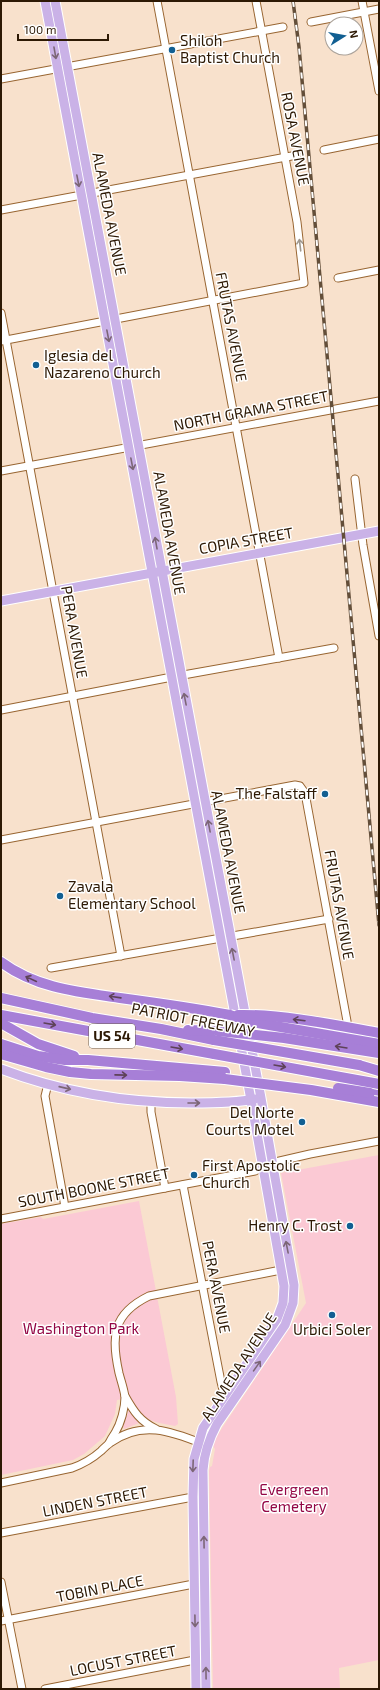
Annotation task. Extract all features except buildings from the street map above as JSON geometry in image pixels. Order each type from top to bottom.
[{"type":"highway","points":[[1,962],[23,975],[46,985],[82,993],[209,1011],[230,1015],[252,1022],[379,1044]]},
{"type":"highway","name":"PATRIOT FREEWAY","points":[[1,998],[92,1018],[216,1035],[359,1065],[379,1071]]},
{"type":"highway","points":[[230,1015],[252,1015],[379,1033]]},
{"type":"highway","name":"PATRIOT FREEWAY","points":[[4,1016],[379,1084]]},
{"type":"highway","points":[[1,1024],[38,1044],[88,1060]]},
{"type":"highway","points":[[216,1035],[284,1038],[379,1053]]},
{"type":"highway","points":[[1,1044],[38,1056],[65,1060],[88,1060],[376,1094]]},
{"type":"highway","points":[[1,1054],[46,1067],[70,1072],[91,1074],[225,1076],[379,1102]]},
{"type":"highway","points":[[359,1065],[379,1066]]},
{"type":"main road","name":"ALAMEDA AVENUE","points":[[45,1],[128,447],[157,572]]},
{"type":"main road","name":"ALAMEDA AVENUE","points":[[55,1],[115,319],[138,446],[157,572],[225,938],[262,1168],[281,1270],[284,1298],[279,1314],[206,1423],[198,1442],[194,1459],[193,1497],[196,1689]]},
{"type":"main road","name":"COPIA STREET","points":[[1,601],[379,531]]},
{"type":"main road","name":"ALAMEDA AVENUE","points":[[206,1689],[203,1470],[207,1445],[217,1424],[285,1325],[293,1303],[294,1280],[271,1163],[261,1098],[225,938]]},
{"type":"main road","points":[[1,1069],[48,1084],[113,1098],[151,1102],[207,1103],[261,1098]]},
{"type":"street","name":"FRUTAS AVENUE","points":[[157,1],[279,658]]},
{"type":"street","name":"ROSA AVENUE","points":[[213,301],[304,283],[298,222],[256,1]]},
{"type":"street","points":[[362,1],[379,91]]},
{"type":"street","points":[[311,22],[379,9]]},
{"type":"street","points":[[1,79],[283,27]]},
{"type":"street","points":[[324,150],[379,139]]},
{"type":"street","points":[[1,210],[297,155]]},
{"type":"street","points":[[338,278],[379,270]]},
{"type":"street","points":[[4,340],[213,301]]},
{"type":"street","name":"PERA AVENUE","points":[[1,313],[4,340],[54,592],[121,956]]},
{"type":"street","name":"NORTH GRAMA STREET","points":[[1,471],[379,401]]},
{"type":"street","points":[[355,479],[362,534],[379,636]]},
{"type":"street","points":[[1,710],[176,676],[334,648]]},
{"type":"street","name":"FRUTAS AVENUE","points":[[200,802],[295,785],[300,786],[305,793],[347,1021]]},
{"type":"street","points":[[1,840],[200,802]]},
{"type":"street","points":[[51,968],[328,919]]},
{"type":"street","points":[[48,1084],[46,1096],[65,1207]]},
{"type":"street","points":[[151,1102],[151,1112],[165,1188]]},
{"type":"street","name":"SOUTH BOONE STREET","points":[[1,1219],[183,1185],[262,1168],[271,1163],[310,1154],[379,1141]]},
{"type":"street","name":"PERA AVENUE","points":[[183,1185],[220,1377],[223,1390],[226,1393]]},
{"type":"street","points":[[156,1429],[145,1424],[131,1408],[125,1396],[114,1349],[114,1337],[122,1318],[134,1305],[149,1296],[281,1270]]},
{"type":"street","points":[[226,1393],[234,1398]]},
{"type":"street","points":[[1,1483],[72,1468],[81,1465],[95,1456],[109,1443],[116,1432],[125,1396]]},
{"type":"street","points":[[109,1443],[135,1431],[156,1429],[169,1431],[207,1445]]},
{"type":"street","name":"LINDEN STREET","points":[[1,1533],[193,1497]]},
{"type":"street","name":"TOBIN PLACE","points":[[5,1621],[205,1581]]},
{"type":"street","points":[[1,1582],[5,1621],[22,1689]]},
{"type":"street","name":"LOCUST STREET","points":[[45,1689],[206,1657]]},
{"type":"green space","name":"Evergreen Cemetery","points":[[379,1155],[379,1660],[339,1668],[340,1689],[213,1689],[209,1471],[210,1467],[212,1466],[215,1449],[213,1446],[214,1440],[306,1303],[281,1173]]},
{"type":"green space","name":"Washington Park","points":[[139,1201],[176,1397],[178,1424],[175,1426],[153,1421],[144,1416],[129,1398],[117,1400],[115,1414],[105,1436],[84,1454],[73,1460],[1,1475],[1,1224],[41,1217],[43,1219]]},
{"type":"green space","points":[[129,1409],[139,1423],[124,1429],[123,1426]]},
{"type":"railway","points":[[293,1],[299,47],[379,925]]},
{"type":"place","name":"Shiloh Baptist Church","points":[[172,50]]},
{"type":"place","name":"Iglesia del Nazareno Church","points":[[36,365]]},
{"type":"place","name":"The Falstaff","points":[[325,794]]},
{"type":"place","name":"Zavala Elementary School","points":[[60,896]]},
{"type":"place","name":"Del Norte Courts Motel","points":[[302,1122]]},
{"type":"place","name":"First Apostolic Church","points":[[194,1175]]},
{"type":"place","name":"Henry C. Trost","points":[[350,1226]]},
{"type":"place","name":"Urbici Soler","points":[[332,1315]]}]
